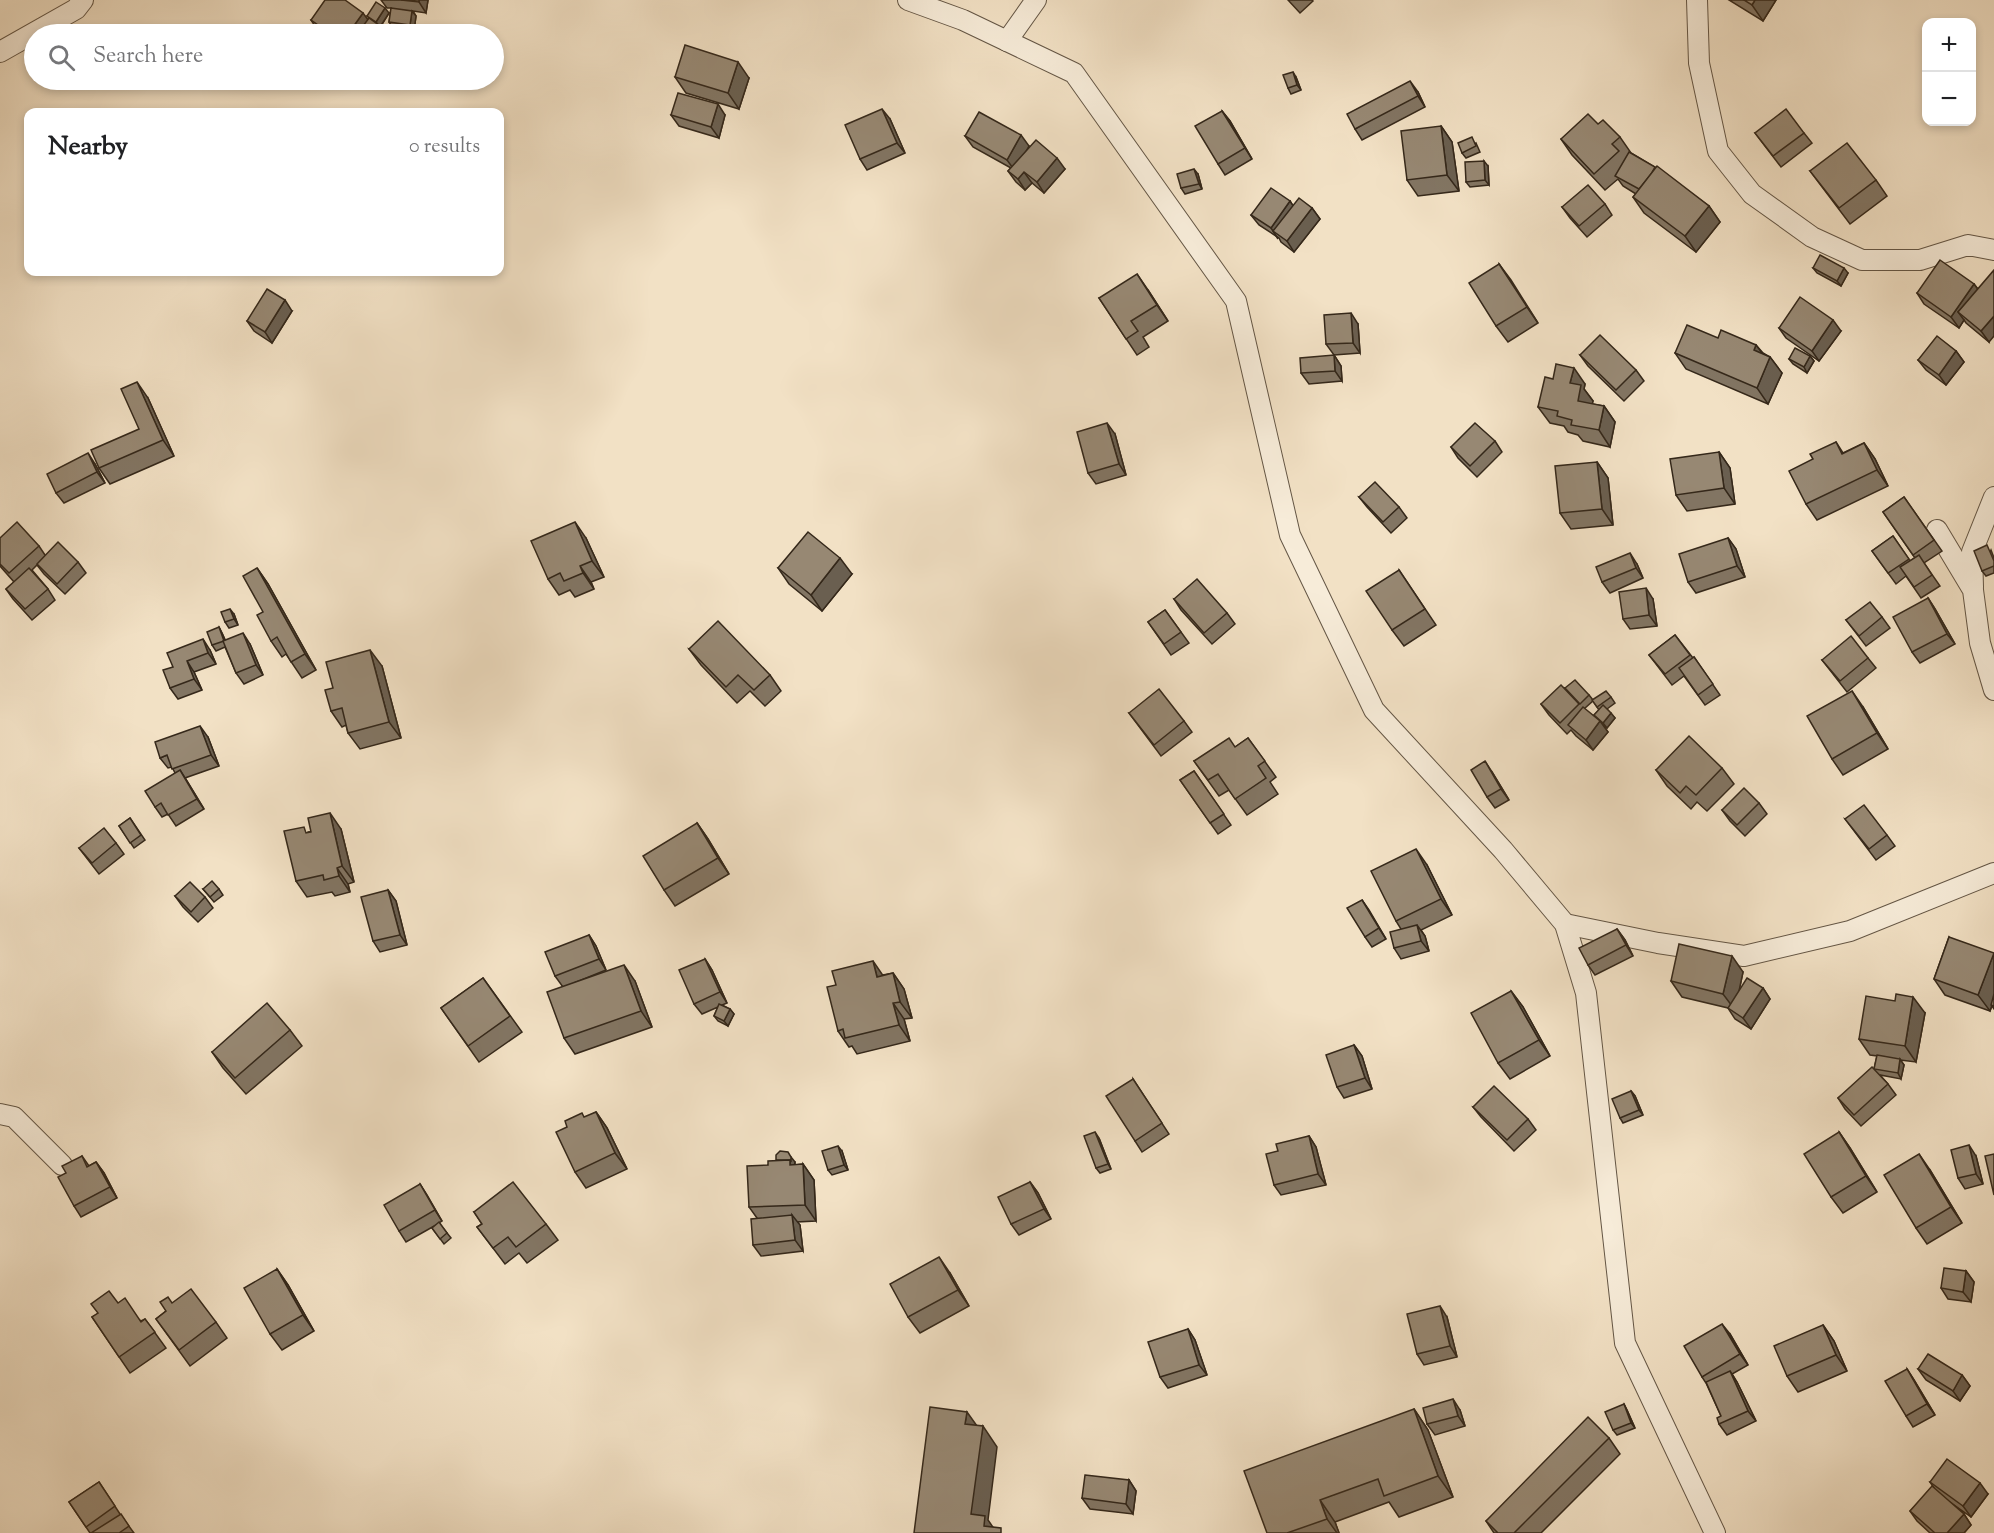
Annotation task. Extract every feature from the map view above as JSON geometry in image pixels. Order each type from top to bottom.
[{"type":"street","points":[[49,24],[76,9],[82,0]]},
{"type":"street","points":[[908,0],[963,20],[1074,73],[1236,301],[1290,535],[1374,710],[1503,850],[1565,924],[1586,993],[1625,1343],[1715,1533]]},
{"type":"street","points":[[1008,41],[1036,0]]},
{"type":"street","points":[[1697,0],[1699,63],[1718,151],[1752,194],[1812,237],[1862,260],[1920,260],[1968,245],[1994,250]]},
{"type":"street","points":[[0,52],[24,38]]},
{"type":"street","points":[[1994,497],[1972,552],[1973,590],[1980,643],[1994,690]]},
{"type":"street","points":[[1937,530],[1973,590]]},
{"type":"street","points":[[1565,924],[1658,944],[1744,956],[1850,931],[1994,873]]},
{"type":"street","points":[[0,1114],[14,1117],[62,1165]]},
{"type":"building","points":[[325,0],[345,0],[363,13],[355,24],[317,24],[311,20]]},
{"type":"building","points":[[1744,0],[1755,0],[1752,5]]},
{"type":"building","points":[[376,2],[385,8],[376,22],[367,16]]},
{"type":"building","points":[[391,8],[412,11],[410,24],[389,22]]},
{"type":"building","points":[[369,18],[377,24],[364,24]]},
{"type":"building","points":[[685,45],[738,62],[728,93],[675,77]]},
{"type":"building","points":[[1293,72],[1297,85],[1288,88],[1283,75]]},
{"type":"building","points":[[1410,81],[1418,96],[1355,129],[1347,114]]},
{"type":"building","points":[[678,93],[718,104],[711,127],[671,115]]},
{"type":"building","points":[[882,109],[897,143],[860,159],[845,125]]},
{"type":"building","points":[[1786,109],[1804,133],[1773,156],[1755,133]]},
{"type":"building","points":[[1222,111],[1245,148],[1218,164],[1195,126]]},
{"type":"building","points":[[979,112],[1021,135],[1007,160],[965,136]]},
{"type":"building","points":[[1588,114],[1598,124],[1603,120],[1620,137],[1612,144],[1619,151],[1594,174],[1561,139]]},
{"type":"building","points":[[1441,126],[1447,175],[1407,180],[1401,131]]},
{"type":"building","points":[[1472,137],[1476,146],[1462,153],[1458,143]]},
{"type":"building","points":[[1036,140],[1057,158],[1037,182],[1024,172],[1018,179],[1008,171]]},
{"type":"building","points":[[1847,143],[1876,180],[1839,208],[1810,171]]},
{"type":"building","points":[[1629,152],[1655,167],[1639,189],[1615,176]]},
{"type":"building","points":[[1484,161],[1485,180],[1466,182],[1465,162]]},
{"type":"building","points":[[1657,166],[1709,206],[1685,236],[1633,197]]},
{"type":"building","points":[[1194,169],[1199,184],[1181,188],[1177,174]]},
{"type":"building","points":[[1588,185],[1605,204],[1579,226],[1562,207]]},
{"type":"building","points":[[1271,188],[1290,201],[1271,228],[1251,215]]},
{"type":"building","points":[[1299,198],[1312,208],[1287,241],[1273,231]]},
{"type":"building","points":[[1820,255],[1844,268],[1837,281],[1813,268]]},
{"type":"building","points":[[1940,260],[1974,284],[1951,317],[1917,293]]},
{"type":"building","points":[[1499,264],[1527,307],[1496,326],[1469,283]]},
{"type":"building","points":[[1994,270],[1994,316],[1981,331],[1958,312]]},
{"type":"building","points":[[1137,274],[1157,305],[1131,321],[1138,331],[1126,339],[1099,298]]},
{"type":"building","points":[[267,289],[285,300],[265,332],[247,321]]},
{"type":"building","points":[[1800,297],[1833,320],[1812,351],[1779,328]]},
{"type":"building","points":[[1351,313],[1353,343],[1326,344],[1324,315]]},
{"type":"building","points":[[1687,325],[1718,338],[1721,330],[1756,345],[1754,350],[1770,357],[1757,388],[1675,353]]},
{"type":"building","points":[[1600,335],[1636,370],[1616,390],[1580,355]]},
{"type":"building","points":[[1937,336],[1956,351],[1939,375],[1918,360]]},
{"type":"building","points":[[1795,348],[1810,356],[1804,367],[1789,359]]},
{"type":"building","points":[[1334,355],[1335,371],[1301,373],[1300,358]]},
{"type":"building","points":[[1556,364],[1574,368],[1570,383],[1581,385],[1578,401],[1604,406],[1599,430],[1571,425],[1572,420],[1557,416],[1558,411],[1538,407],[1545,377],[1553,379]]},
{"type":"building","points":[[137,382],[163,440],[99,468],[91,450],[139,429],[121,389]]},
{"type":"building","points":[[1107,423],[1119,464],[1088,473],[1077,432]]},
{"type":"building","points":[[1475,423],[1495,441],[1470,466],[1451,447]]},
{"type":"building","points":[[1836,442],[1842,454],[1864,443],[1877,470],[1806,504],[1789,471],[1813,459],[1810,454]]},
{"type":"building","points":[[1719,452],[1724,488],[1676,495],[1670,459]]},
{"type":"building","points":[[88,453],[97,472],[56,493],[47,474]]},
{"type":"building","points":[[1597,462],[1602,509],[1560,513],[1555,466]]},
{"type":"building","points":[[1375,482],[1399,507],[1383,522],[1359,497]]},
{"type":"building","points":[[1904,497],[1934,540],[1913,555],[1883,512]]},
{"type":"building","points":[[17,522],[39,546],[9,573],[0,564],[0,538]]},
{"type":"building","points":[[575,522],[592,561],[580,566],[583,573],[564,581],[560,573],[548,579],[531,541]]},
{"type":"building","points":[[808,532],[840,558],[811,595],[778,568]]},
{"type":"building","points":[[1893,536],[1909,559],[1888,573],[1872,551]]},
{"type":"building","points":[[1728,538],[1737,566],[1688,582],[1679,554]]},
{"type":"building","points":[[58,542],[78,562],[57,584],[37,564]]},
{"type":"building","points":[[1987,545],[1994,566],[1982,571],[1974,551]]},
{"type":"building","points":[[1630,553],[1636,568],[1602,582],[1596,567]]},
{"type":"building","points":[[1919,555],[1932,575],[1914,587],[1900,567]]},
{"type":"building","points":[[29,568],[48,589],[25,609],[6,589]]},
{"type":"building","points":[[257,568],[305,654],[291,662],[277,637],[271,641],[257,615],[263,612],[243,576]]},
{"type":"building","points":[[1399,570],[1425,609],[1392,630],[1366,591]]},
{"type":"building","points":[[1197,579],[1227,613],[1204,633],[1174,599]]},
{"type":"building","points":[[1646,588],[1649,615],[1623,619],[1619,592]]},
{"type":"building","points":[[1928,598],[1947,634],[1912,652],[1893,617]]},
{"type":"building","points":[[1870,602],[1882,617],[1859,636],[1846,620]]},
{"type":"building","points":[[230,609],[234,619],[225,622],[221,612]]},
{"type":"building","points":[[1165,610],[1181,632],[1164,644],[1148,622]]},
{"type":"building","points":[[718,621],[770,675],[754,690],[738,675],[726,687],[689,649]]},
{"type":"building","points":[[219,627],[224,641],[212,645],[207,632]]},
{"type":"building","points":[[243,633],[256,665],[236,673],[223,641]]},
{"type":"building","points":[[1675,635],[1690,655],[1665,674],[1649,655]]},
{"type":"building","points":[[1851,636],[1868,658],[1840,681],[1822,660]]},
{"type":"building","points":[[203,639],[208,653],[187,661],[194,679],[170,688],[163,670],[173,667],[167,653]]},
{"type":"building","points":[[370,650],[389,722],[348,733],[342,708],[331,711],[325,690],[333,688],[326,662]]},
{"type":"building","points":[[1694,657],[1713,684],[1698,695],[1679,668]]},
{"type":"building","points":[[1575,680],[1589,695],[1580,704],[1565,688]]},
{"type":"building","points":[[1561,685],[1579,704],[1560,723],[1541,704]]},
{"type":"building","points":[[1159,689],[1184,721],[1154,745],[1129,713]]},
{"type":"building","points":[[1606,691],[1611,697],[1597,707],[1592,700]]},
{"type":"building","points":[[1852,691],[1877,733],[1832,759],[1807,716]]},
{"type":"building","points":[[1603,705],[1611,713],[1603,723],[1594,715]]},
{"type":"building","points":[[1583,707],[1600,721],[1586,740],[1568,725]]},
{"type":"building","points":[[200,726],[211,755],[172,769],[167,755],[160,758],[155,742]]},
{"type":"building","points":[[1689,736],[1722,768],[1696,795],[1686,786],[1680,793],[1656,770]]},
{"type":"building","points":[[1229,738],[1235,747],[1248,738],[1265,761],[1258,766],[1266,778],[1235,799],[1218,774],[1208,780],[1194,761]]},
{"type":"building","points":[[1485,761],[1501,789],[1487,797],[1471,770]]},
{"type":"building","points":[[180,770],[197,799],[168,815],[161,803],[155,807],[145,791]]},
{"type":"building","points":[[1194,771],[1224,814],[1210,823],[1180,780]]},
{"type":"building","points":[[1744,788],[1759,803],[1737,825],[1722,810]]},
{"type":"building","points":[[1864,805],[1887,835],[1869,849],[1845,819]]},
{"type":"building","points":[[330,813],[342,866],[337,868],[339,876],[324,880],[323,875],[296,881],[284,831],[304,827],[306,833],[311,832],[308,818]]},
{"type":"building","points":[[130,818],[141,835],[130,843],[119,826]]},
{"type":"building","points":[[697,823],[718,858],[664,890],[643,856]]},
{"type":"building","points":[[104,828],[116,843],[92,863],[79,848]]},
{"type":"building","points":[[1416,849],[1441,899],[1396,921],[1371,871]]},
{"type":"building","points":[[212,881],[219,889],[210,897],[203,889]]},
{"type":"building","points":[[190,882],[205,897],[191,912],[175,896]]},
{"type":"building","points":[[388,890],[400,935],[373,941],[361,897]]},
{"type":"building","points":[[1362,900],[1379,928],[1365,937],[1347,908]]},
{"type":"building","points":[[1417,925],[1421,941],[1394,948],[1390,932]]},
{"type":"building","points":[[1617,929],[1626,945],[1588,965],[1579,948]]},
{"type":"building","points":[[589,935],[599,959],[555,976],[545,952]]},
{"type":"building","points":[[1949,937],[1994,953],[1978,995],[1934,979]]},
{"type":"building","points":[[1679,944],[1732,956],[1723,994],[1671,981]]},
{"type":"building","points":[[705,959],[720,992],[694,1004],[679,970]]},
{"type":"building","points":[[873,961],[877,977],[893,973],[900,1002],[893,1003],[899,1025],[845,1038],[843,1029],[838,1031],[827,987],[836,985],[832,971]]},
{"type":"building","points":[[624,965],[641,1011],[564,1038],[547,992]]},
{"type":"building","points":[[483,978],[510,1016],[468,1046],[441,1008]]},
{"type":"building","points":[[1747,978],[1763,988],[1743,1018],[1728,1008]]},
{"type":"building","points":[[1511,991],[1539,1040],[1498,1063],[1471,1013]]},
{"type":"building","points":[[1896,994],[1913,997],[1905,1046],[1859,1039],[1866,996],[1895,1001]]},
{"type":"building","points":[[267,1003],[290,1030],[235,1078],[212,1052]]},
{"type":"building","points":[[719,1004],[730,1009],[724,1021],[714,1016]]},
{"type":"building","points":[[1354,1045],[1365,1078],[1337,1087],[1326,1055]]},
{"type":"building","points":[[1877,1055],[1900,1059],[1898,1073],[1874,1069]]},
{"type":"building","points":[[1872,1067],[1888,1084],[1854,1115],[1838,1098]]},
{"type":"building","points":[[1133,1079],[1162,1123],[1135,1141],[1106,1096]]},
{"type":"building","points":[[1494,1086],[1528,1119],[1507,1140],[1473,1107]]},
{"type":"building","points":[[1631,1091],[1639,1110],[1620,1118],[1612,1099]]},
{"type":"building","points":[[596,1112],[615,1153],[575,1172],[556,1132],[567,1127],[565,1121],[582,1113],[584,1117]]},
{"type":"building","points":[[1095,1132],[1108,1164],[1096,1168],[1084,1136]]},
{"type":"building","points":[[1839,1132],[1866,1176],[1831,1197],[1804,1154]]},
{"type":"building","points":[[1309,1136],[1318,1174],[1274,1185],[1266,1154],[1278,1151],[1276,1144]]},
{"type":"building","points":[[1969,1145],[1976,1174],[1958,1178],[1951,1150]]},
{"type":"building","points":[[838,1146],[844,1165],[828,1170],[822,1151]]},
{"type":"building","points":[[780,1151],[788,1152],[791,1162],[790,1160],[776,1160],[776,1155]]},
{"type":"building","points":[[1919,1154],[1951,1207],[1916,1228],[1884,1175]]},
{"type":"building","points":[[1994,1154],[1994,1195],[1985,1156]]},
{"type":"building","points":[[82,1156],[87,1167],[96,1162],[110,1187],[74,1206],[58,1177],[66,1173],[62,1166]]},
{"type":"building","points":[[790,1160],[790,1165],[803,1164],[805,1205],[749,1207],[747,1166],[768,1165],[768,1161]]},
{"type":"building","points":[[513,1182],[546,1224],[516,1247],[508,1237],[493,1248],[477,1227],[482,1224],[474,1212]]},
{"type":"building","points":[[1030,1182],[1044,1209],[1011,1224],[998,1197]]},
{"type":"building","points":[[420,1184],[435,1210],[399,1231],[384,1205]]},
{"type":"building","points":[[792,1215],[795,1240],[753,1245],[751,1219]]},
{"type":"building","points":[[439,1222],[447,1233],[440,1239],[432,1228]]},
{"type":"building","points":[[939,1257],[958,1290],[908,1317],[890,1284]]},
{"type":"building","points":[[1944,1268],[1966,1271],[1963,1292],[1941,1288]]},
{"type":"building","points":[[277,1269],[303,1315],[270,1334],[244,1288]]},
{"type":"building","points":[[191,1289],[216,1322],[179,1350],[156,1319],[166,1311],[160,1302],[168,1297],[172,1303]]},
{"type":"building","points":[[109,1291],[118,1303],[125,1298],[141,1322],[145,1319],[155,1332],[119,1357],[92,1317],[98,1313],[91,1304]]},
{"type":"building","points":[[1440,1306],[1450,1346],[1417,1354],[1407,1314]]},
{"type":"building","points":[[1722,1324],[1740,1354],[1702,1377],[1684,1346]]},
{"type":"building","points":[[1823,1325],[1836,1355],[1787,1376],[1774,1346]]},
{"type":"building","points":[[1188,1329],[1199,1365],[1160,1377],[1148,1342]]},
{"type":"building","points":[[1928,1354],[1962,1375],[1953,1391],[1918,1369]]},
{"type":"building","points":[[1907,1369],[1927,1404],[1906,1416],[1885,1381]]},
{"type":"building","points":[[1730,1371],[1748,1411],[1719,1424],[1717,1418],[1721,1416],[1706,1382]]},
{"type":"building","points":[[1453,1399],[1458,1416],[1427,1424],[1423,1408]]},
{"type":"building","points":[[1624,1404],[1631,1423],[1613,1430],[1605,1412]]},
{"type":"building","points":[[930,1407],[967,1412],[965,1424],[983,1426],[971,1514],[985,1516],[984,1526],[1001,1528],[1001,1533],[914,1533]]},
{"type":"building","points":[[1414,1409],[1438,1476],[1384,1496],[1378,1479],[1320,1500],[1327,1519],[1287,1533],[1267,1533],[1244,1471]]},
{"type":"building","points":[[1588,1417],[1609,1438],[1514,1533],[1498,1533],[1486,1521]]},
{"type":"building","points":[[1947,1459],[1980,1483],[1963,1506],[1930,1482]]},
{"type":"building","points":[[1085,1475],[1129,1480],[1126,1504],[1082,1498]]},
{"type":"building","points":[[99,1482],[115,1506],[86,1527],[69,1502]]},
{"type":"building","points":[[1932,1486],[1964,1514],[1947,1533],[1935,1533],[1910,1511]]},
{"type":"building","points":[[121,1514],[129,1526],[119,1533],[91,1533]]}]
